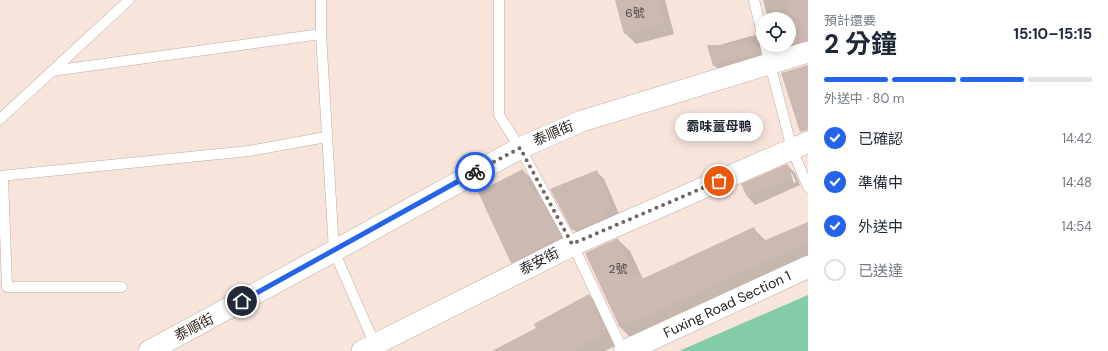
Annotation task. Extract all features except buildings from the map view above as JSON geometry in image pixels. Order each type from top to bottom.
[{"type":"street","name":"泰順街","points":[[149,351],[520,148],[582,120],[767,55],[808,52]]},
{"type":"street","name":"泰安街","points":[[372,349],[572,244],[800,146]]},
{"type":"street","name":"Fuxing Road Section 1","points":[[624,351],[808,267]]},
{"type":"lane","points":[[0,119],[129,0]]},
{"type":"lane","points":[[321,0],[321,34],[326,136],[334,251],[372,349]]},
{"type":"lane","points":[[499,0],[499,115],[520,148],[572,244],[624,351]]},
{"type":"lane","points":[[754,0],[757,12]]},
{"type":"lane","points":[[52,71],[321,34]]},
{"type":"lane","points":[[767,55],[800,146],[808,187]]},
{"type":"lane","points":[[122,287],[7,287],[2,176],[249,151],[326,136]]},
{"type":"green space","points":[[808,295],[808,351],[679,351]]},
{"type":"way so far","points":[[475,172],[520,148],[572,244],[719,181]]},
{"type":"place","name":"霸味薑母鴨","points":[[719,181]]},
{"type":"route","points":[[242,301],[475,172]]}]
